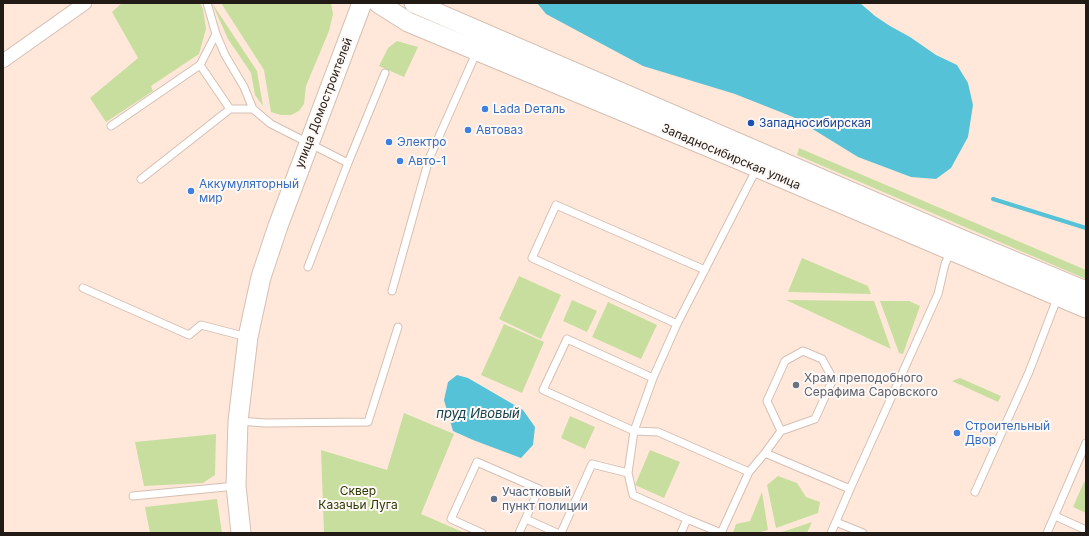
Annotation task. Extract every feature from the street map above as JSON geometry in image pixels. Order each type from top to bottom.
[{"type":"main road","name":"улица Домостроителей","points":[[241,533],[236,486],[238,421],[248,337],[261,278],[308,144],[362,3]]},
{"type":"main road","name":"Западносибирская улица","points":[[378,3],[408,22],[757,167],[1086,308]]},
{"type":"main road","name":"Западносибирская улица","points":[[414,3],[958,238],[1086,291]]},
{"type":"street","points":[[3,61],[85,3]]},
{"type":"lane","points":[[206,3],[216,34],[225,55],[244,87],[253,109],[271,124],[348,163]]},
{"type":"lane","points":[[111,126],[200,65],[216,34]]},
{"type":"lane","points":[[392,291],[429,159],[478,51]]},
{"type":"lane","points":[[200,65],[230,109]]},
{"type":"lane","points":[[308,267],[385,73]]},
{"type":"lane","points":[[141,179],[230,109],[253,109]]},
{"type":"lane","points":[[757,167],[677,324],[653,378],[634,431],[628,473],[633,494],[720,533],[749,472],[781,431],[815,419],[833,379],[822,359],[803,351],[785,361],[767,401],[781,431]]},
{"type":"lane","points":[[677,324],[532,258],[556,205],[705,270]]},
{"type":"lane","points":[[831,533],[938,294],[945,264],[951,250]]},
{"type":"lane","points":[[83,288],[188,334],[201,325],[248,337]]},
{"type":"lane","points":[[975,492],[1029,372],[1058,296]]},
{"type":"lane","points":[[238,421],[265,423],[368,422],[398,327]]},
{"type":"lane","points":[[653,378],[566,340],[543,390],[634,431],[658,432],[749,472]]},
{"type":"lane","points":[[1047,533],[1086,442]]},
{"type":"lane","points":[[765,453],[850,489]]},
{"type":"lane","points":[[482,533],[451,519],[477,462],[539,489],[519,533]]},
{"type":"lane","points":[[561,533],[592,464],[628,473]]},
{"type":"lane","points":[[133,496],[236,486]]},
{"type":"lane","points":[[1055,516],[1086,530]]},
{"type":"lane","points":[[526,519],[557,533]]},
{"type":"lane","points":[[681,533],[688,519]]},
{"type":"lane","points":[[836,522],[863,533]]},
{"type":"green space","points":[[122,3],[200,3],[203,9],[206,29],[199,54],[151,86],[153,91],[106,122],[90,98],[138,58],[112,12]]},
{"type":"green space","points":[[212,3],[257,71],[263,106],[255,95],[251,73],[228,39]]},
{"type":"green space","points":[[221,3],[331,3],[333,14],[329,31],[306,86],[304,104],[299,111],[291,115],[281,115],[271,112],[264,70]]},
{"type":"green space","points":[[397,41],[418,47],[404,77],[379,66],[388,48]]},
{"type":"green space","points":[[799,148],[1086,270],[1086,279],[797,155]]},
{"type":"green space","points":[[802,258],[868,286],[871,294],[788,292]]},
{"type":"green space","points":[[519,276],[561,295],[541,339],[499,319]]},
{"type":"green space","points":[[572,300],[597,311],[587,332],[563,321]]},
{"type":"green space","points":[[786,300],[874,301],[891,349]]},
{"type":"green space","points":[[880,301],[909,301],[920,306],[903,354],[899,353]]},
{"type":"green space","points":[[608,302],[657,325],[641,359],[592,337]]},
{"type":"green space","points":[[504,324],[544,342],[522,393],[481,375]]},
{"type":"green space","points":[[960,378],[1001,396],[998,402],[952,381]]},
{"type":"green space","name":"Сквер Казачьи Луга","points":[[404,413],[454,434],[421,514],[465,533],[324,533],[321,450],[387,470]]},
{"type":"green space","points":[[570,416],[595,427],[585,449],[561,438]]},
{"type":"green space","points":[[216,434],[215,475],[203,483],[144,486],[135,442]]},
{"type":"green space","points":[[650,450],[680,462],[664,498],[635,485]]},
{"type":"green space","points":[[778,476],[797,483],[806,497],[820,502],[818,513],[776,528],[767,485]]},
{"type":"green space","points":[[1084,482],[1086,483],[1086,513],[1073,507]]},
{"type":"green space","points":[[762,492],[768,530],[757,533],[733,533],[736,524],[750,521]]},
{"type":"green space","points":[[217,499],[222,533],[150,533],[145,507]]},
{"type":"green space","points":[[812,522],[807,533],[779,533]]},
{"type":"water","points":[[537,3],[860,3],[890,26],[910,37],[936,55],[957,65],[968,83],[973,105],[968,137],[951,168],[936,179],[911,177],[858,157],[793,117],[735,94],[643,66],[546,14]]},
{"type":"water","name":"пруд Ивовый","points":[[457,375],[468,378],[523,410],[535,427],[533,445],[521,458],[453,431],[444,400],[448,382]]},
{"type":"waterway","points":[[993,199],[1086,228]]},
{"type":"place","name":"Lada Dеталь","points":[[485,109]]},
{"type":"place","name":"Западносибирская","points":[[751,123]]},
{"type":"place","name":"Автоваз","points":[[468,130]]},
{"type":"place","name":"Электро","points":[[389,142]]},
{"type":"place","name":"Авто-1","points":[[400,161]]},
{"type":"place","name":"Аккумуляторный мир","points":[[191,191]]},
{"type":"place","name":"Храм преподобного Серафима Саровского","points":[[796,385]]},
{"type":"place","name":"Строительный Двор","points":[[957,433]]},
{"type":"place","name":"Участковый пункт полиции","points":[[494,499]]}]
